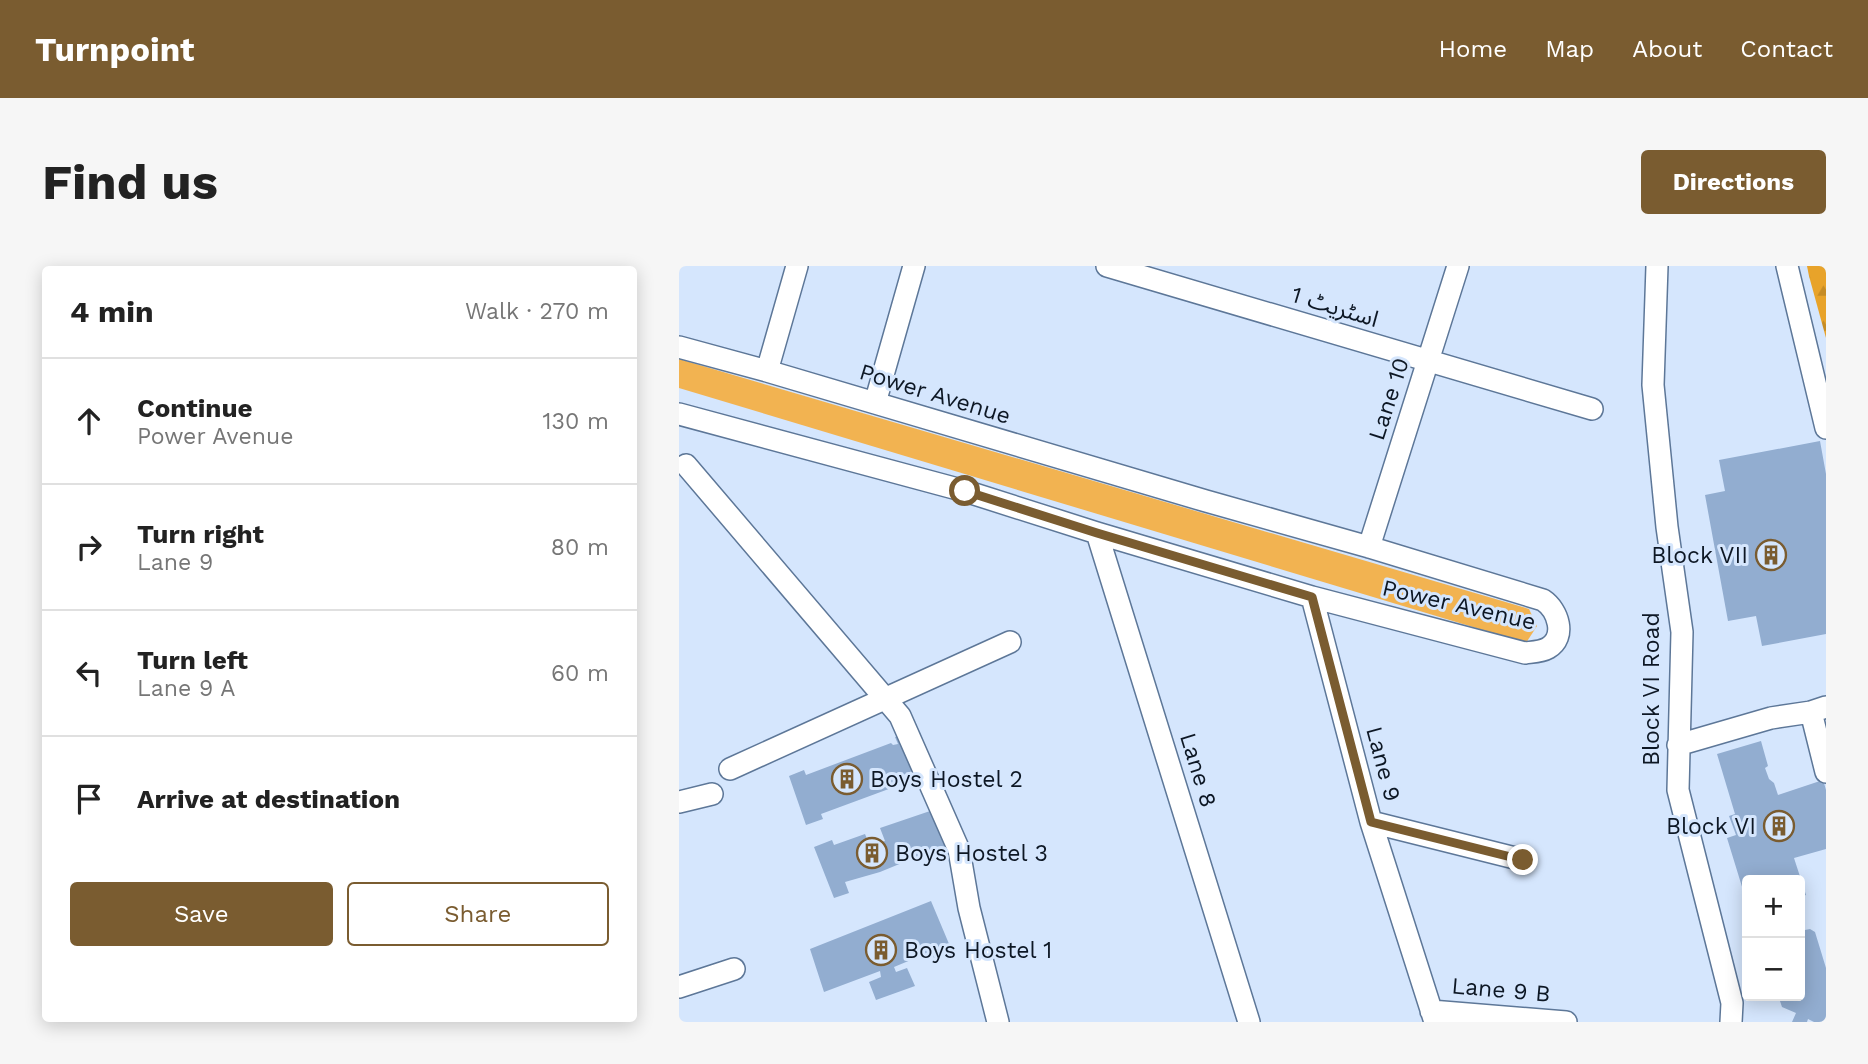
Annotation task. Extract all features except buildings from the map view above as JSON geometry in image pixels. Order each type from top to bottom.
[{"type":"street","points":[[767,371],[797,266]]},
{"type":"street","points":[[875,403],[914,266]]},
{"type":"street","name":"اسٹریٹ 1","points":[[1107,266],[1592,409]]},
{"type":"street","name":"Lane 10","points":[[1369,547],[1458,266]]},
{"type":"street","name":"Block VI Road","points":[[1657,266],[1653,385],[1667,527],[1682,632],[1678,790],[1732,1003],[1731,1022]]},
{"type":"street","points":[[1787,266],[1826,428]]},
{"type":"street","name":"Power Avenue","points":[[679,347],[1543,600],[1554,610],[1559,630],[1556,641],[1549,648],[1525,653],[1312,597],[965,491],[679,414]]},
{"type":"street","points":[[686,465],[900,716],[959,850],[969,908],[998,1022]]},
{"type":"street","name":"Lane 8","points":[[1097,533],[1249,1022]]},
{"type":"street","name":"Lane 9","points":[[1312,597],[1371,822],[1433,1016]]},
{"type":"street","points":[[730,769],[1010,642]]},
{"type":"street","points":[[1678,745],[1771,718],[1818,710],[1826,772]]},
{"type":"street","points":[[679,802],[712,794]]},
{"type":"street","points":[[1371,822],[1523,860]]},
{"type":"street","points":[[679,987],[734,969]]},
{"type":"street","name":"Lane 9 B","points":[[1433,1016],[1566,1022]]},
{"type":"shaded area","points":[[679,359],[1529,609],[1537,626],[1526,643],[679,388]]},
{"type":"green space","points":[[1807,266],[1826,266],[1826,338],[1809,276]]},
{"type":"place","name":"Block VII","points":[[1771,555]]},
{"type":"place","name":"Boys Hostel 2","points":[[847,779]]},
{"type":"place","name":"Block VI","points":[[1779,826]]},
{"type":"place","name":"Boys Hostel 3","points":[[872,853]]},
{"type":"place","name":"Boys Hostel 1","points":[[881,950]]},
{"type":"route","points":[[965,491],[1312,597],[1371,822],[1523,860]]}]
